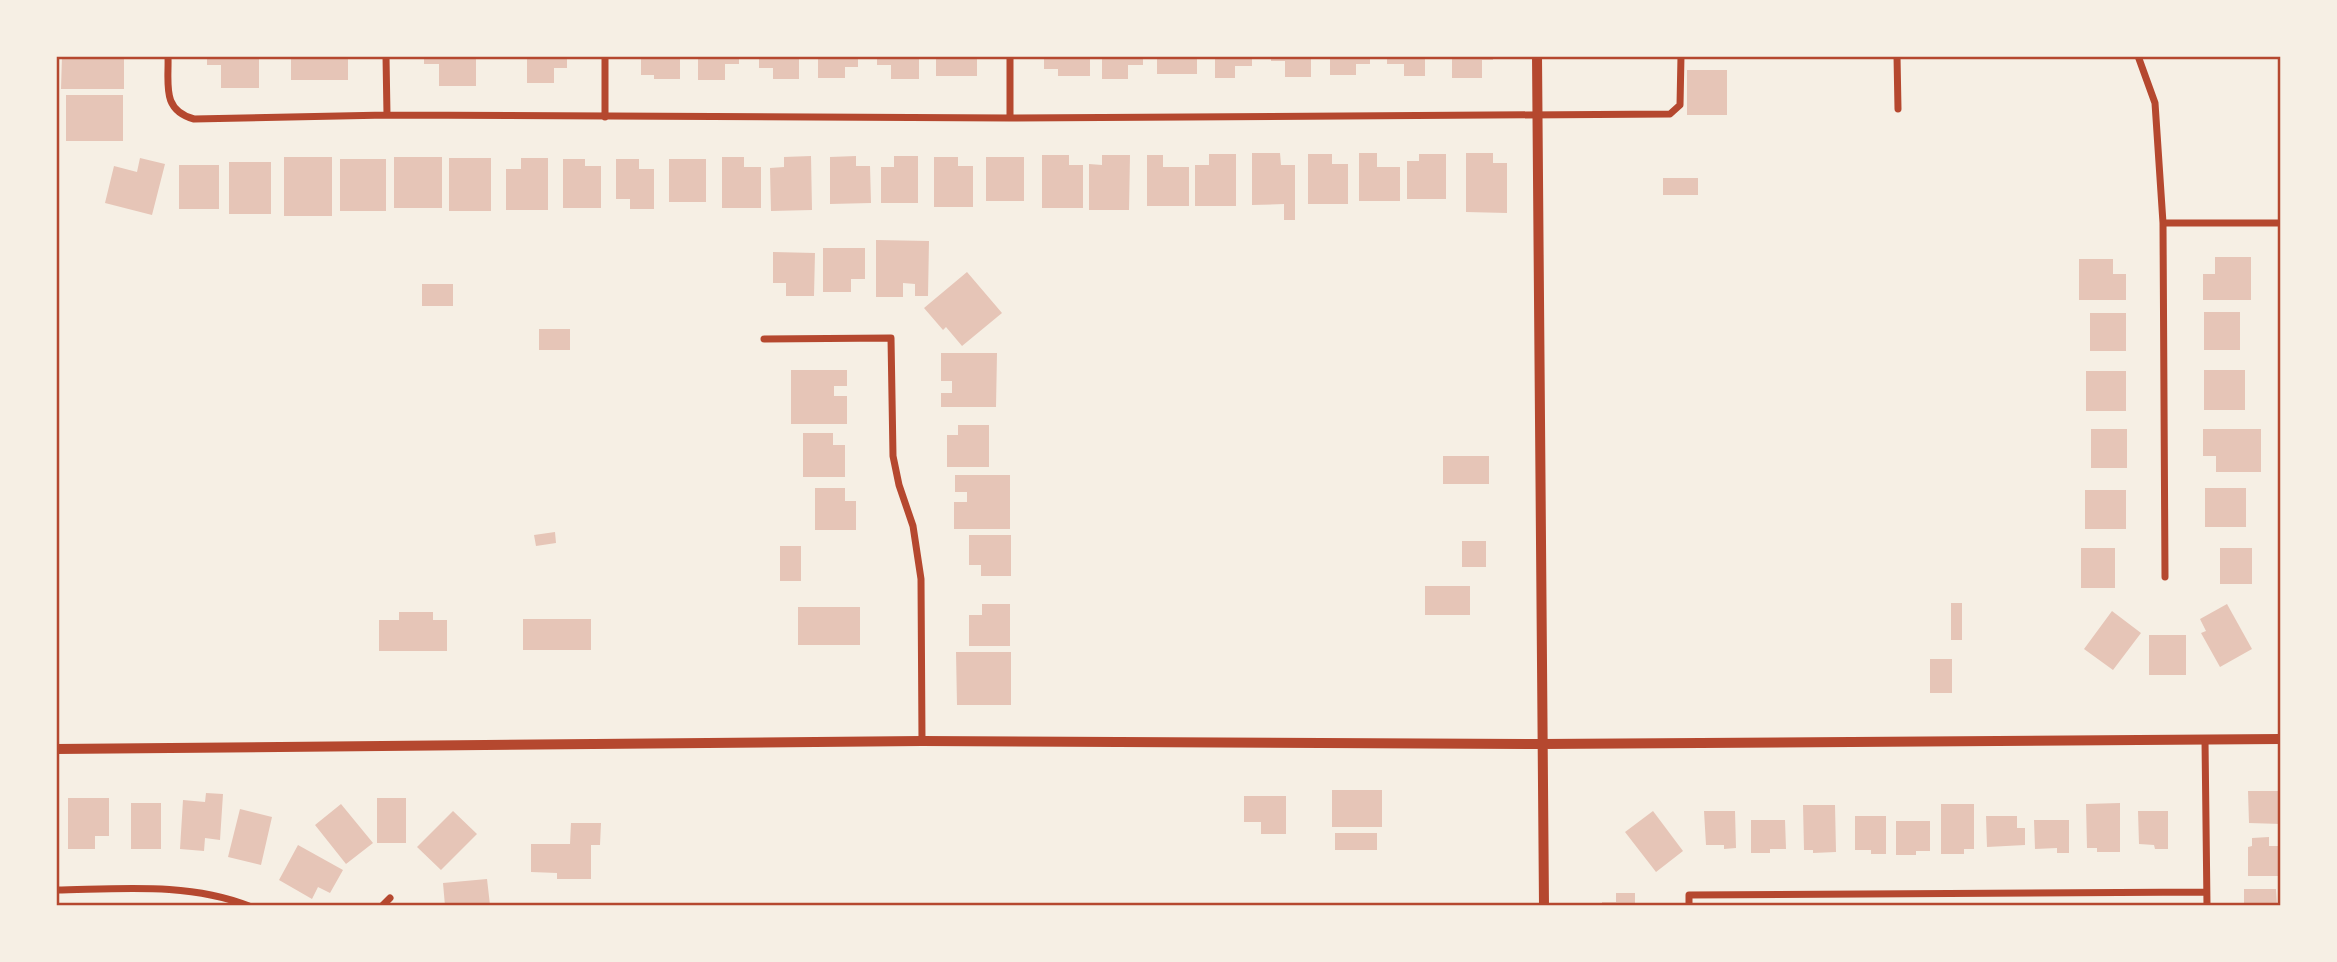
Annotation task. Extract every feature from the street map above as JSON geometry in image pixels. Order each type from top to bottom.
[{"type":"street","points":[[169,56],[170,102],[175,111],[194,119],[387,115],[1010,118],[1670,114],[1679,105],[1681,56]]},
{"type":"street","points":[[386,56],[387,115]]},
{"type":"street","points":[[605,56],[605,117]]},
{"type":"street","points":[[1010,56],[1010,118]]},
{"type":"street","points":[[1537,56],[1544,906]]},
{"type":"street","points":[[1897,56],[1898,109]]},
{"type":"street","points":[[2138,56],[2155,103],[2164,223],[2165,577]]},
{"type":"street","points":[[2164,223],[2281,223]]},
{"type":"street","points":[[764,339],[891,338],[893,456],[899,485],[913,526],[921,579],[922,741]]},
{"type":"street","points":[[56,749],[922,741],[1541,744],[2281,739]]},
{"type":"street","points":[[2205,740],[2207,906]]},
{"type":"street","points":[[56,890],[176,889],[212,895],[249,906]]},
{"type":"street","points":[[1689,906],[1689,895],[2206,892]]},
{"type":"street","points":[[382,906],[390,898]]},
{"type":"building","points":[[62,56],[124,56],[124,89],[61,89]]},
{"type":"building","points":[[207,56],[259,56],[259,88],[221,88],[221,65],[207,65]]},
{"type":"building","points":[[291,56],[348,56],[348,80],[291,80]]},
{"type":"building","points":[[424,56],[476,56],[476,86],[439,86],[439,64],[424,64]]},
{"type":"building","points":[[527,56],[567,56],[567,68],[554,68],[554,83],[527,83]]},
{"type":"building","points":[[641,56],[680,56],[680,79],[654,79],[654,75],[641,75]]},
{"type":"building","points":[[698,56],[739,56],[739,64],[725,64],[725,80],[698,80]]},
{"type":"building","points":[[759,56],[799,56],[799,79],[773,79],[773,68],[759,68]]},
{"type":"building","points":[[818,56],[858,56],[858,67],[845,67],[845,78],[818,78]]},
{"type":"building","points":[[877,56],[919,56],[919,79],[891,79],[891,65],[877,65]]},
{"type":"building","points":[[936,56],[977,56],[977,76],[936,76]]},
{"type":"building","points":[[1044,56],[1090,56],[1090,76],[1058,76],[1058,69],[1044,69]]},
{"type":"building","points":[[1102,56],[1143,56],[1143,65],[1128,65],[1128,79],[1102,79]]},
{"type":"building","points":[[1157,56],[1197,56],[1197,74],[1157,74]]},
{"type":"building","points":[[1215,56],[1252,56],[1252,66],[1235,66],[1235,78],[1215,78]]},
{"type":"building","points":[[1271,56],[1311,56],[1311,77],[1285,77],[1285,61],[1271,61]]},
{"type":"building","points":[[1330,56],[1370,56],[1370,64],[1356,64],[1356,75],[1330,75]]},
{"type":"building","points":[[1387,56],[1425,56],[1425,76],[1404,76],[1404,64],[1387,64]]},
{"type":"building","points":[[1452,56],[1493,56],[1493,60],[1482,60],[1482,78],[1452,78]]},
{"type":"building","points":[[1687,70],[1727,70],[1727,115],[1687,115]]},
{"type":"building","points":[[66,95],[123,95],[123,141],[66,141]]},
{"type":"building","points":[[1252,153],[1280,153],[1281,165],[1295,165],[1295,220],[1284,220],[1284,204],[1252,205]]},
{"type":"building","points":[[1359,153],[1377,153],[1377,167],[1400,167],[1400,201],[1359,201]]},
{"type":"building","points":[[1466,153],[1493,153],[1493,163],[1507,163],[1507,213],[1466,212]]},
{"type":"building","points":[[1209,154],[1236,154],[1236,206],[1195,206],[1195,165],[1209,165]]},
{"type":"building","points":[[1308,154],[1332,154],[1332,164],[1348,164],[1348,204],[1308,204]]},
{"type":"building","points":[[1419,154],[1446,154],[1446,199],[1407,199],[1407,161],[1419,161]]},
{"type":"building","points":[[1042,155],[1069,155],[1069,165],[1083,165],[1083,208],[1042,208]]},
{"type":"building","points":[[1102,155],[1130,155],[1129,210],[1089,210],[1089,164],[1102,165]]},
{"type":"building","points":[[1147,155],[1163,155],[1163,167],[1189,167],[1189,206],[1147,206]]},
{"type":"building","points":[[811,156],[812,210],[771,211],[770,168],[784,167],[784,157]]},
{"type":"building","points":[[856,156],[856,166],[870,166],[871,203],[830,204],[830,157]]},
{"type":"building","points":[[894,156],[918,156],[918,203],[881,203],[881,167],[894,167]]},
{"type":"building","points":[[284,157],[332,157],[332,216],[284,216]]},
{"type":"building","points":[[394,157],[442,157],[442,208],[394,208]]},
{"type":"building","points":[[722,157],[744,157],[744,167],[761,167],[761,208],[722,208]]},
{"type":"building","points":[[934,157],[958,157],[958,166],[973,166],[973,207],[934,207]]},
{"type":"building","points":[[986,157],[1024,157],[1024,201],[986,201]]},
{"type":"building","points":[[140,158],[165,164],[152,215],[105,203],[114,166],[137,172]]},
{"type":"building","points":[[449,158],[491,158],[491,211],[449,211]]},
{"type":"building","points":[[521,158],[548,158],[548,210],[506,210],[506,169],[521,169]]},
{"type":"building","points":[[340,159],[386,159],[386,211],[340,211]]},
{"type":"building","points":[[563,159],[585,159],[585,166],[601,166],[601,208],[563,208]]},
{"type":"building","points":[[616,159],[639,159],[639,169],[654,169],[654,209],[630,209],[630,199],[616,199]]},
{"type":"building","points":[[669,159],[706,159],[706,202],[669,202]]},
{"type":"building","points":[[229,162],[271,162],[271,214],[229,214]]},
{"type":"building","points":[[179,165],[219,165],[219,209],[179,209]]},
{"type":"building","points":[[1663,178],[1698,178],[1698,195],[1663,195]]},
{"type":"building","points":[[876,240],[929,241],[928,296],[915,296],[915,284],[903,283],[903,297],[876,297]]},
{"type":"building","points":[[823,248],[865,248],[865,279],[851,279],[851,292],[823,292]]},
{"type":"building","points":[[773,252],[815,253],[814,296],[786,296],[786,283],[773,283]]},
{"type":"building","points":[[2215,257],[2251,257],[2251,300],[2203,300],[2203,274],[2215,274]]},
{"type":"building","points":[[2079,259],[2113,259],[2113,274],[2126,274],[2126,300],[2079,300]]},
{"type":"building","points":[[967,272],[1002,313],[962,346],[946,327],[943,330],[924,308]]},
{"type":"building","points":[[422,284],[453,284],[453,306],[422,306]]},
{"type":"building","points":[[2204,312],[2240,312],[2240,350],[2204,350]]},
{"type":"building","points":[[2090,313],[2126,313],[2126,351],[2090,351]]},
{"type":"building","points":[[539,329],[570,329],[570,350],[539,350]]},
{"type":"building","points":[[941,353],[997,353],[996,407],[941,407],[941,393],[952,393],[952,381],[941,381]]},
{"type":"building","points":[[791,370],[847,370],[847,386],[834,386],[834,396],[847,396],[847,424],[791,424]]},
{"type":"building","points":[[2204,370],[2245,370],[2245,410],[2204,410]]},
{"type":"building","points":[[2086,371],[2126,371],[2126,411],[2086,411]]},
{"type":"building","points":[[958,425],[989,425],[989,467],[947,467],[947,435],[958,435]]},
{"type":"building","points":[[2091,429],[2127,429],[2127,468],[2091,468]]},
{"type":"building","points":[[2203,429],[2261,429],[2261,472],[2216,472],[2216,456],[2203,456]]},
{"type":"building","points":[[803,433],[833,433],[833,445],[845,445],[845,477],[803,477]]},
{"type":"building","points":[[1443,456],[1489,456],[1489,484],[1443,484]]},
{"type":"building","points":[[955,475],[1010,475],[1010,529],[954,529],[954,502],[967,502],[967,492],[955,492]]},
{"type":"building","points":[[815,488],[845,488],[845,501],[856,501],[856,530],[815,530]]},
{"type":"building","points":[[2205,488],[2246,488],[2246,527],[2205,527]]},
{"type":"building","points":[[2085,490],[2126,490],[2126,529],[2085,529]]},
{"type":"building","points":[[555,532],[556,543],[536,546],[534,535]]},
{"type":"building","points":[[969,535],[1011,535],[1011,576],[981,576],[981,565],[969,565]]},
{"type":"building","points":[[1462,541],[1486,541],[1486,567],[1462,567]]},
{"type":"building","points":[[780,546],[801,546],[801,581],[780,581]]},
{"type":"building","points":[[2081,548],[2115,548],[2115,588],[2081,588]]},
{"type":"building","points":[[2220,548],[2252,548],[2252,584],[2220,584]]},
{"type":"building","points":[[1425,586],[1470,586],[1470,615],[1425,615]]},
{"type":"building","points":[[1951,603],[1962,603],[1962,640],[1951,640]]},
{"type":"building","points":[[982,604],[1010,604],[1010,646],[969,646],[969,615],[982,615]]},
{"type":"building","points":[[2227,604],[2252,649],[2220,667],[2201,633],[2206,631],[2200,619]]},
{"type":"building","points":[[798,607],[860,607],[860,645],[798,645]]},
{"type":"building","points":[[2112,611],[2141,633],[2113,670],[2084,649]]},
{"type":"building","points":[[399,612],[433,612],[433,620],[447,620],[447,651],[379,651],[379,620],[399,620]]},
{"type":"building","points":[[523,619],[591,619],[591,650],[523,650]]},
{"type":"building","points":[[2149,635],[2186,635],[2186,675],[2149,675]]},
{"type":"building","points":[[956,652],[1011,652],[1011,705],[957,705]]},
{"type":"building","points":[[1930,659],[1952,659],[1952,693],[1930,693]]},
{"type":"building","points":[[1332,790],[1382,790],[1382,827],[1332,827]]},
{"type":"building","points":[[2248,791],[2281,791],[2281,824],[2249,823]]},
{"type":"building","points":[[206,793],[223,794],[220,840],[205,838],[204,851],[180,849],[183,800],[205,802]]},
{"type":"building","points":[[1244,796],[1286,796],[1286,834],[1261,834],[1261,822],[1244,822]]},
{"type":"building","points":[[68,798],[109,798],[109,836],[95,836],[95,849],[68,849]]},
{"type":"building","points":[[377,798],[406,798],[406,843],[377,843]]},
{"type":"building","points":[[131,803],[161,803],[161,849],[131,849]]},
{"type":"building","points":[[2120,803],[2120,852],[2097,852],[2097,848],[2087,848],[2086,804]]},
{"type":"building","points":[[341,804],[373,843],[346,864],[315,825]]},
{"type":"building","points":[[1941,804],[1974,804],[1974,849],[1964,849],[1964,854],[1941,854]]},
{"type":"building","points":[[1803,805],[1835,805],[1836,852],[1813,853],[1813,850],[1804,850]]},
{"type":"building","points":[[240,809],[272,817],[261,865],[228,857]]},
{"type":"building","points":[[453,811],[477,834],[441,870],[417,847]]},
{"type":"building","points":[[1653,811],[1683,851],[1656,872],[1625,832]]},
{"type":"building","points":[[1704,811],[1735,811],[1736,848],[1724,849],[1724,845],[1706,845]]},
{"type":"building","points":[[2138,811],[2168,811],[2168,849],[2155,849],[2154,845],[2139,844]]},
{"type":"building","points":[[1855,816],[1886,816],[1886,854],[1855,850]]},
{"type":"building","points":[[1986,816],[2017,816],[2017,828],[2025,828],[2025,845],[1987,847]]},
{"type":"building","points":[[1751,820],[1785,820],[1786,849],[1770,849],[1770,853],[1751,853]]},
{"type":"building","points":[[2034,820],[2069,820],[2069,853],[2057,853],[2057,848],[2035,849]]},
{"type":"building","points":[[1896,821],[1930,821],[1930,851],[1916,851],[1916,855],[1896,855]]},
{"type":"building","points":[[571,823],[601,823],[600,845],[591,845],[591,879],[557,879],[557,873],[531,872],[531,844],[570,844]]},
{"type":"building","points":[[1335,833],[1377,833],[1377,850],[1335,850]]},
{"type":"building","points":[[2269,837],[2269,846],[2281,846],[2281,876],[2248,876],[2248,847],[2252,846],[2252,838]]},
{"type":"building","points":[[298,845],[343,870],[330,893],[318,887],[312,899],[279,880]]},
{"type":"building","points":[[487,879],[490,905],[445,906],[443,883]]},
{"type":"building","points":[[2244,889],[2276,889],[2277,906],[2244,906]]},
{"type":"building","points":[[1616,893],[1635,893],[1635,906],[1602,906],[1602,902],[1616,902]]}]
